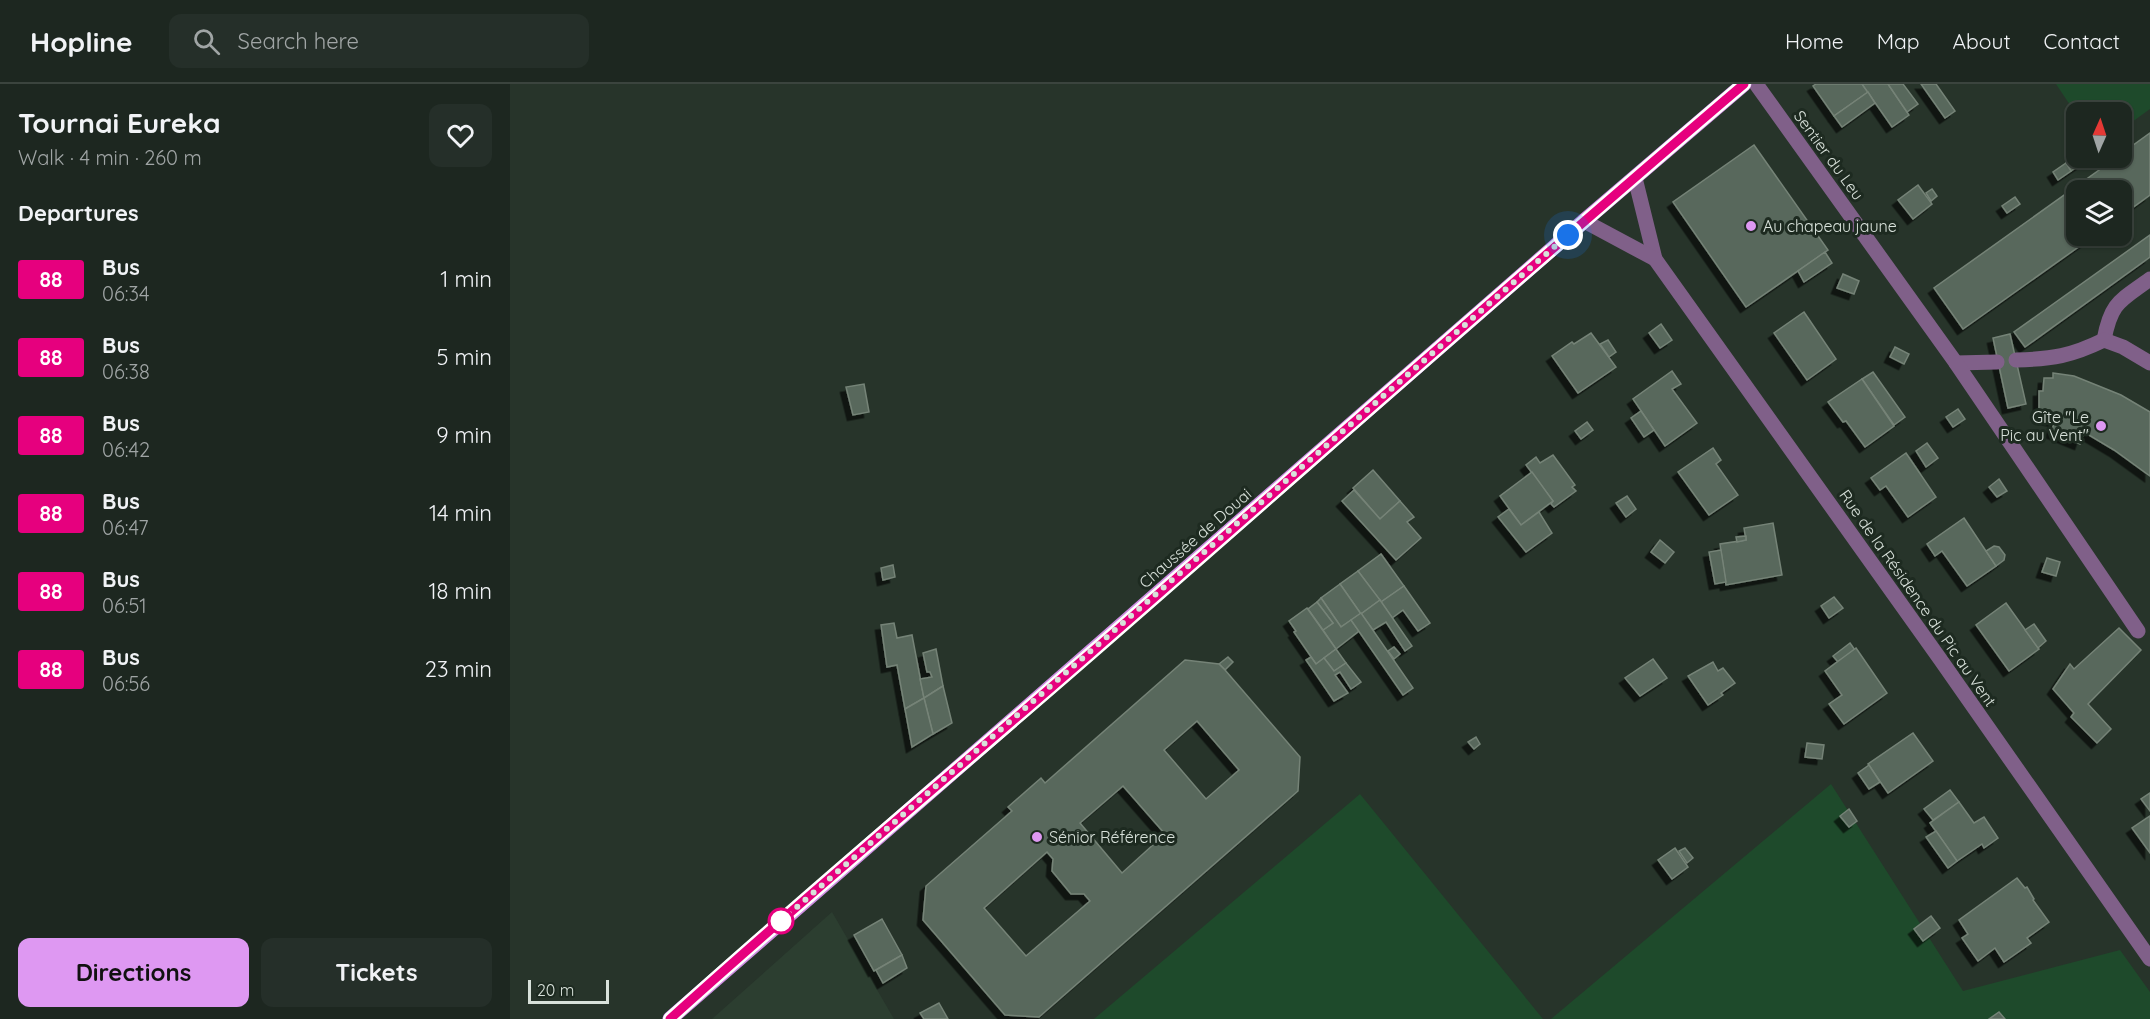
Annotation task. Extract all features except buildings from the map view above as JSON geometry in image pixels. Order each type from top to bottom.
[{"type":"main road","name":"Chaussée de Douai","points":[[670,1019],[1744,84]]},
{"type":"street","name":"Sentier du Leu","points":[[1756,84],[1956,363],[2138,631]]},
{"type":"street","name":"Rue de la Résidence du Pic au Vent","points":[[1635,178],[1655,260],[2149,955]]},
{"type":"street","name":"Rue de la Résidence du Pic au Vent","points":[[1584,221],[1655,260]]},
{"type":"street","points":[[2104,340],[2108,320],[2115,304],[2150,279]]},
{"type":"street","points":[[2016,360],[2033,360],[2077,353],[2104,340],[2123,347],[2150,363]]},
{"type":"street","points":[[1956,363],[1997,362]]},
{"type":"shaded area","points":[[832,912],[894,1019],[712,1019]]},
{"type":"green space","points":[[2056,84],[2150,84],[2150,109],[2132,122],[2132,102],[2068,102]]},
{"type":"green space","points":[[1831,784],[1963,991],[2120,950],[2150,992],[2150,1019],[1551,1019]]},
{"type":"green space","points":[[1360,794],[1543,1019],[1094,1019]]},
{"type":"bus line","name":"88","points":[[670,1019],[924,795],[1744,84]]},
{"type":"place","name":"Au chapeau jaune","points":[[1751,226]]},
{"type":"place","name":"Gîte \"Le Pic au Vent\"","points":[[2101,426]]},
{"type":"place","name":"Sénior Référence","points":[[1037,837]]},
{"type":"route","points":[[781,921],[1568,235]]}]
